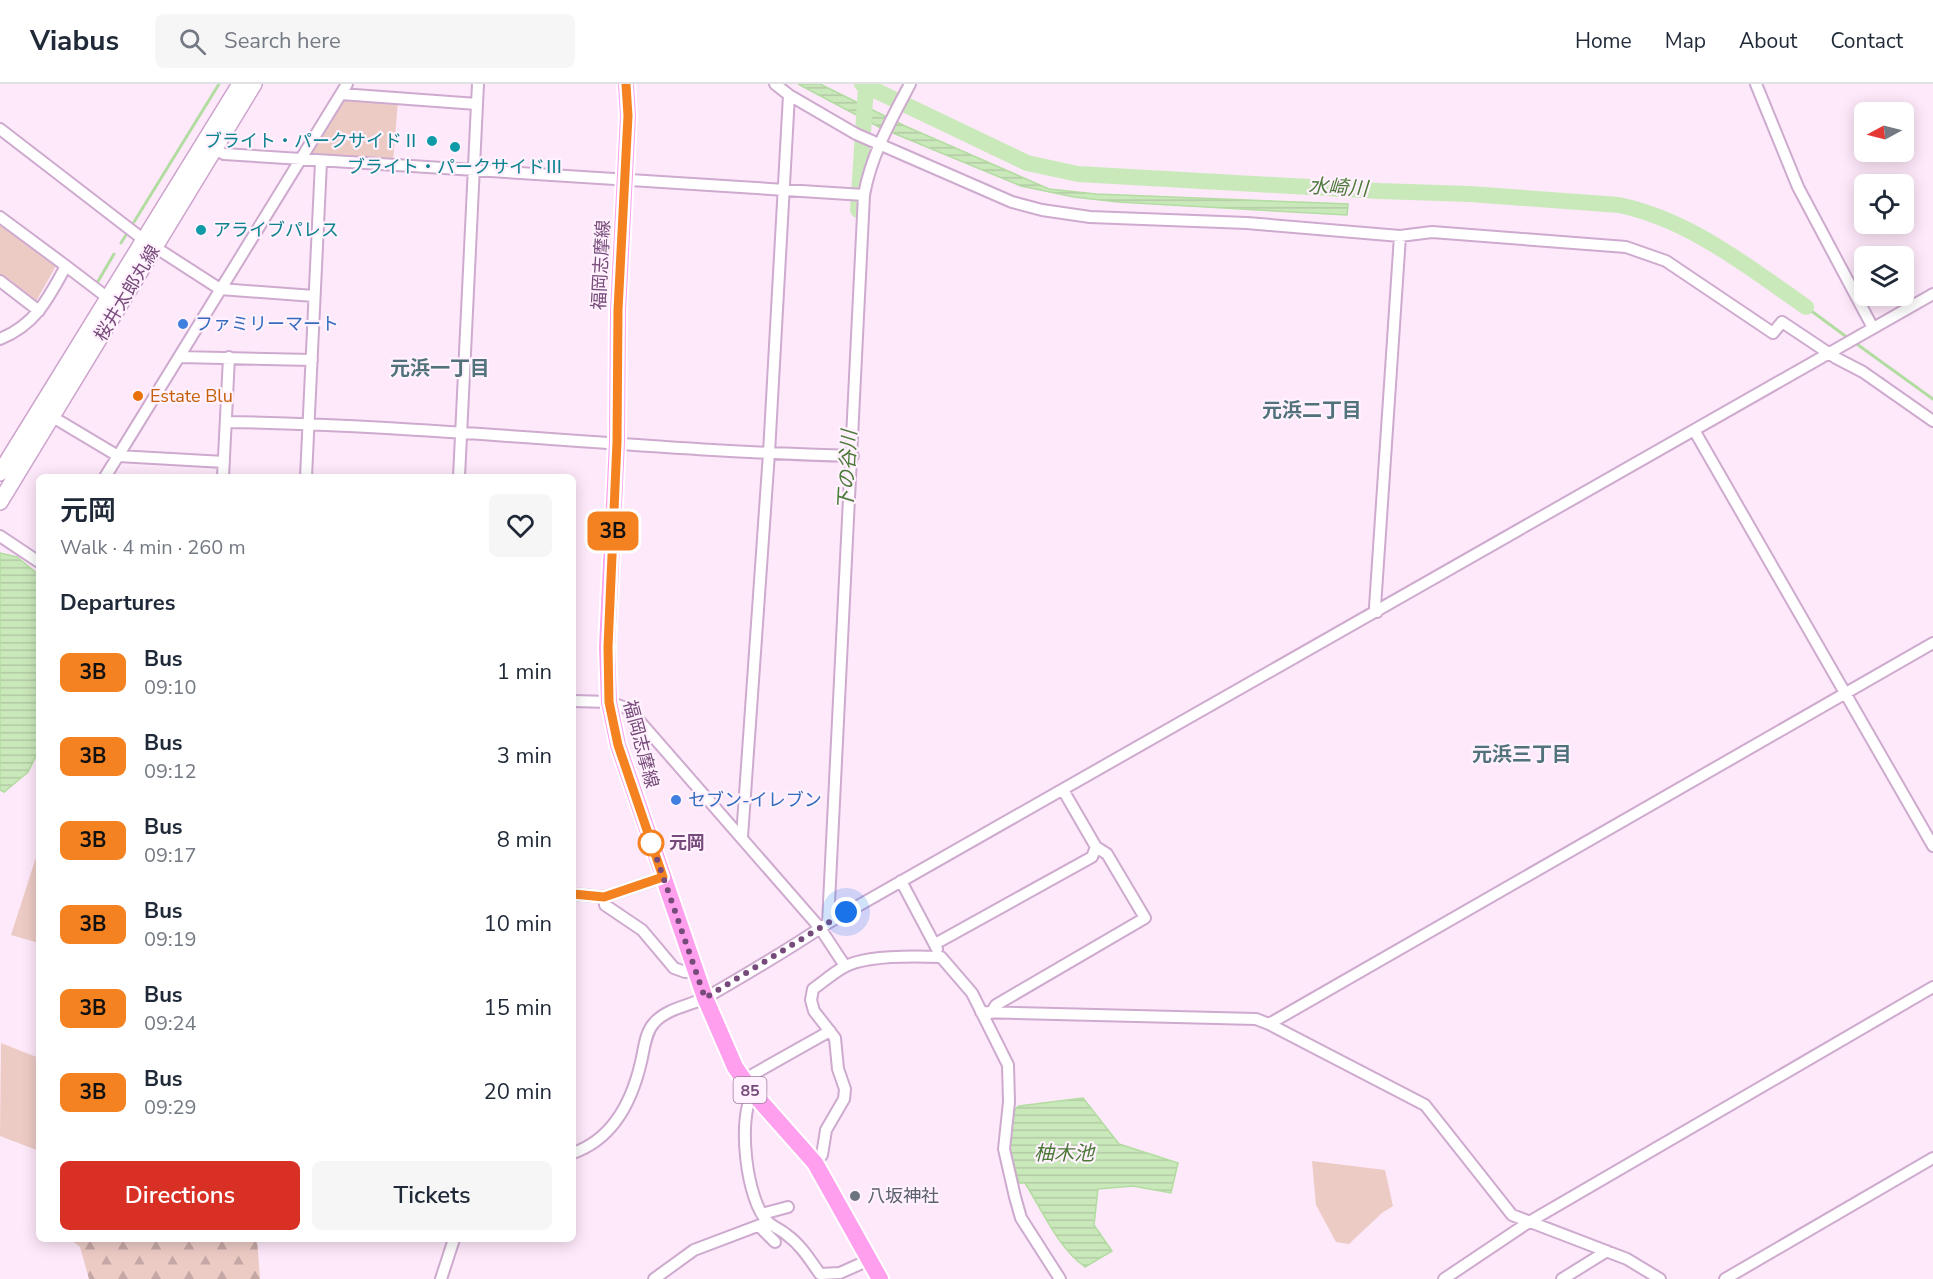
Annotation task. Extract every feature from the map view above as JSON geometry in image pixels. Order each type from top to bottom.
[{"type":"main road","name":"桜井太郎丸線","points":[[0,502],[240,84]]},
{"type":"main road","name":"桜井太郎丸線","points":[[0,473],[5,455],[108,298],[215,150],[254,84]]},
{"type":"main road","name":"福岡志摩線","points":[[626,84],[628,116],[618,310],[617,442],[608,647],[609,702],[618,745],[694,969],[723,1042],[748,1087],[815,1163],[880,1279]]},
{"type":"street","points":[[107,474],[347,84]]},
{"type":"street","points":[[459,474],[478,84]]},
{"type":"street","points":[[775,84],[789,95],[856,134],[880,142],[1012,202],[1042,210],[1090,217],[1247,224],[1400,236],[1432,232],[1580,241],[1634,249],[1666,261],[1773,333],[1782,322],[1863,372],[1933,421]]},
{"type":"street","points":[[824,925],[860,195],[880,142],[910,84]]},
{"type":"street","points":[[1756,84],[1798,188],[1873,328]]},
{"type":"street","points":[[341,94],[477,104]]},
{"type":"street","points":[[742,837],[769,453],[789,95]]},
{"type":"street","points":[[0,129],[149,244],[220,289],[315,296]]},
{"type":"street","points":[[215,150],[224,154],[321,162],[860,195]]},
{"type":"street","points":[[306,474],[321,162]]},
{"type":"street","points":[[0,217],[108,298]]},
{"type":"street","points":[[1377,612],[1375,607],[1400,236]]},
{"type":"street","points":[[0,339],[29,324],[66,266]]},
{"type":"street","points":[[0,281],[39,311]]},
{"type":"street","points":[[576,1151],[604,1135],[616,1122],[638,1074],[648,1034],[654,1023],[673,1010],[705,998],[824,925],[1933,294]]},
{"type":"street","points":[[179,357],[312,360]]},
{"type":"street","points":[[223,474],[229,357]]},
{"type":"street","points":[[51,416],[118,456],[224,462]]},
{"type":"street","points":[[227,422],[309,423],[461,435],[847,456]]},
{"type":"street","points":[[1694,430],[1933,846]]},
{"type":"street","points":[[0,536],[36,560]]},
{"type":"street","points":[[1269,1024],[1538,867],[1933,643]]},
{"type":"street","points":[[576,701],[609,702],[629,709],[742,837],[824,925],[844,966]]},
{"type":"street","points":[[986,1012],[1145,918],[1107,854],[1096,847],[1063,790]]},
{"type":"street","points":[[936,944],[1092,857],[1096,847]]},
{"type":"street","points":[[576,894],[604,897],[663,877]]},
{"type":"street","points":[[901,881],[941,957],[986,1012],[1008,1065],[1009,1101],[1004,1149],[1018,1208],[1034,1240],[1060,1279]]},
{"type":"street","points":[[604,897],[605,905],[642,930],[674,968],[685,972],[694,969]]},
{"type":"street","points":[[815,1163],[822,1155],[826,1130],[844,1099],[845,1089],[838,1069],[835,1038],[814,1011],[811,1000],[813,989],[844,966],[858,962],[941,957]]},
{"type":"street","points":[[1444,1279],[1529,1222],[1933,987]]},
{"type":"street","points":[[986,1012],[1256,1019],[1269,1024],[1425,1105],[1512,1215],[1627,1259],[1660,1279]]},
{"type":"street","points":[[775,1242],[763,1221],[752,1190],[746,1151],[748,1087],[830,1031]]},
{"type":"street","points":[[1725,1279],[1933,1158]]},
{"type":"street","points":[[654,1279],[694,1250],[763,1221],[788,1207]]},
{"type":"street","points":[[763,1221],[788,1234],[805,1252],[818,1277],[840,1273],[869,1260]]},
{"type":"street","points":[[441,1279],[453,1242]]},
{"type":"street","points":[[1562,1279],[1607,1251]]},
{"type":"green space","points":[[342,99],[398,101],[393,161],[313,157],[311,150]]},
{"type":"green space","points":[[0,225],[56,266],[35,303],[0,278]]},
{"type":"green space","points":[[36,857],[36,942],[11,935]]},
{"type":"green space","points":[[1,1043],[36,1057],[36,1150],[0,1136]]},
{"type":"green space","points":[[1312,1161],[1385,1170],[1393,1206],[1382,1213],[1349,1244],[1336,1242],[1316,1205]]},
{"type":"green space","points":[[74,1242],[257,1242],[260,1279],[89,1279],[80,1247]]},
{"type":"water","points":[[798,84],[820,84],[905,126],[1049,189],[1096,194],[1348,204],[1347,215],[1118,202],[1074,197],[1021,186],[881,128]]},
{"type":"water","points":[[0,553],[17,557],[36,573],[36,756],[28,772],[4,792],[0,790]]},
{"type":"water","name":"柚木池","points":[[1083,1098],[1119,1144],[1178,1163],[1171,1193],[1133,1186],[1098,1189],[1094,1225],[1112,1251],[1085,1267],[1067,1250],[1051,1228],[1025,1183],[1019,1183],[1009,1147],[1015,1109],[1019,1106]]},
{"type":"waterway","points":[[134,222],[219,84]]},
{"type":"waterway","name":"水崎川","points":[[862,84],[1027,163],[1078,174],[1470,194],[1619,205],[1645,212],[1694,233],[1740,261],[1806,307]]},
{"type":"waterway","name":"下の谷川","points":[[858,210],[866,86]]},
{"type":"waterway","points":[[121,243],[126,235]]},
{"type":"waterway","points":[[97,283],[114,254]]},
{"type":"waterway","points":[[1806,307],[1848,338]]},
{"type":"waterway","points":[[1854,342],[1933,399]]},
{"type":"bus line","name":"3B","points":[[576,895],[604,897],[663,877],[618,745],[609,702],[608,647],[617,442],[618,310],[628,116],[626,84]]},
{"type":"place","name":"ブライト・パークサイドⅡ","points":[[432,141]]},
{"type":"place","name":"ブライト・パークサイドⅢ","points":[[455,147]]},
{"type":"place","name":"アライブパレス","points":[[201,230]]},
{"type":"place","name":"ファミリーマート","points":[[183,324]]},
{"type":"place","name":"Estate Blu","points":[[138,396]]},
{"type":"place","name":"セブン-イレブン","points":[[676,800]]},
{"type":"place","name":"元岡","points":[[651,843]]},
{"type":"place","name":"八坂神社","points":[[855,1196]]},
{"type":"district","name":"元浜一丁目","points":[[440,368]]},
{"type":"district","name":"元浜二丁目","points":[[1312,410]]},
{"type":"district","name":"元浜三丁目","points":[[1522,754]]},
{"type":"route","points":[[651,843],[649,836],[705,998],[846,912]]}]
